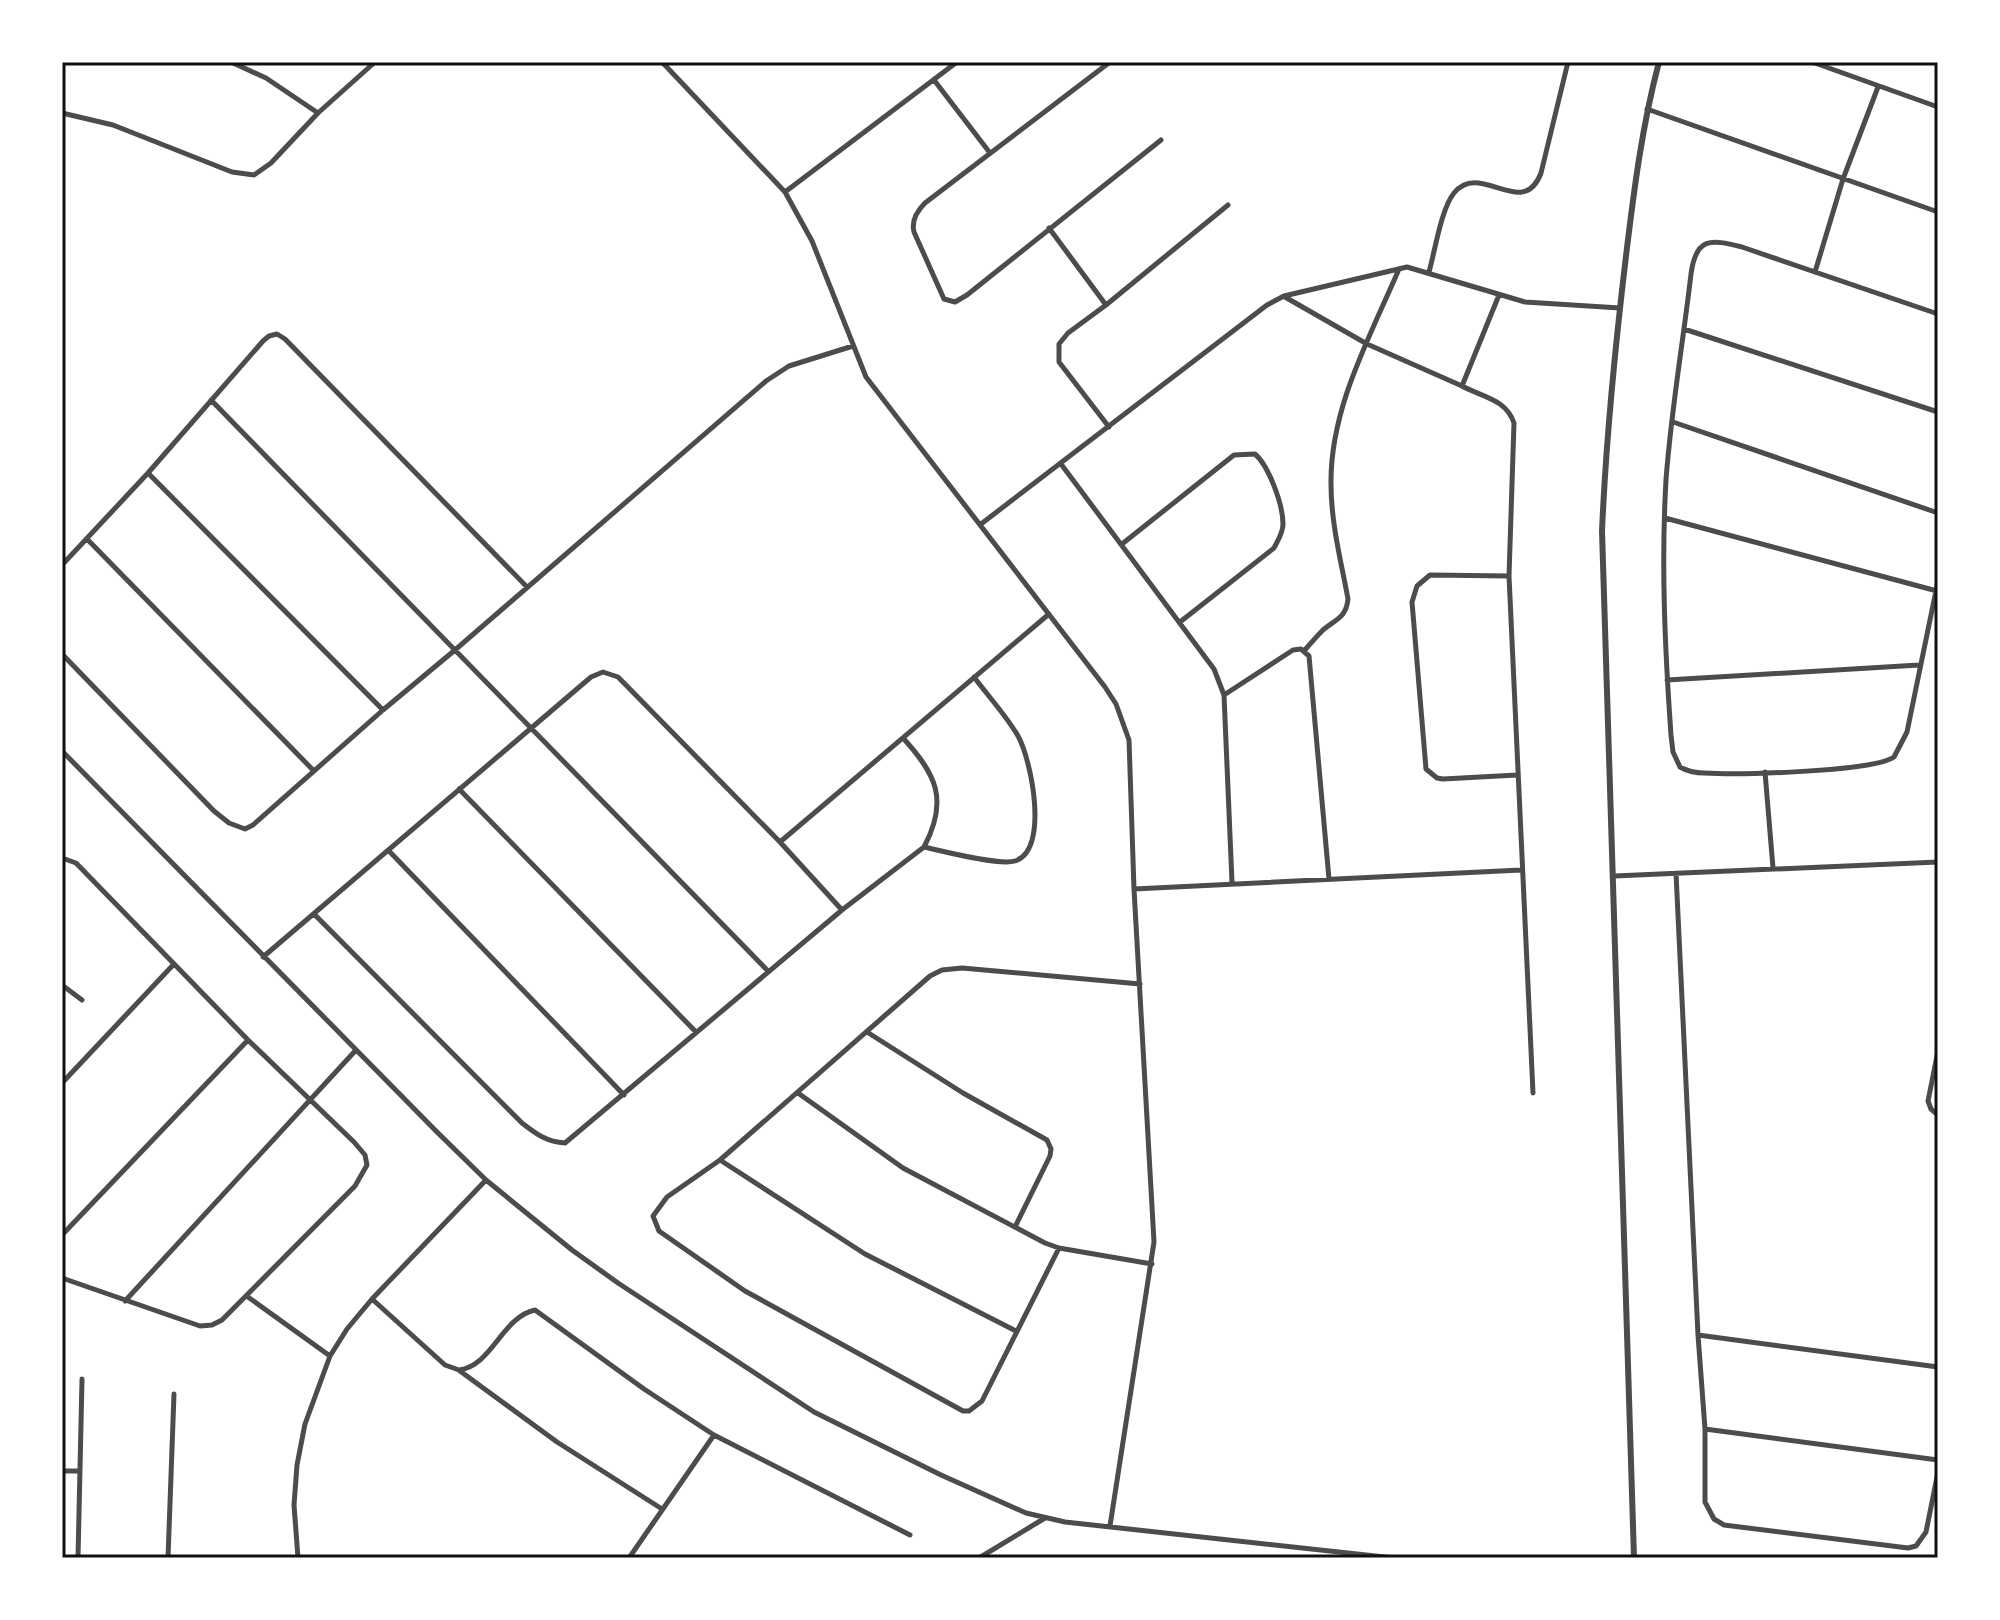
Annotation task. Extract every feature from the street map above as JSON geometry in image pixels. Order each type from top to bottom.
[{"type":"street","points":[[231,62],[266,78],[318,113]]},
{"type":"street","points":[[62,113],[113,125],[244,176],[258,174],[318,113],[375,62]]},
{"type":"street","points":[[662,62],[785,192],[812,241],[853,346],[874,388],[1111,696],[1129,740],[1134,889],[1154,1242],[1110,1526]]},
{"type":"street","points":[[785,192],[957,62]]},
{"type":"street","points":[[1110,62],[925,203],[914,220],[914,232],[944,299],[955,302],[967,295],[1161,140]]},
{"type":"street","points":[[1429,272],[1449,201],[1459,188],[1472,183],[1526,193],[1535,188],[1568,62]]},
{"type":"street","points":[[1634,1558],[1614,876],[1601,569],[1605,454],[1620,308],[1647,109],[1659,62]]},
{"type":"street","points":[[1812,62],[1938,107]]},
{"type":"street","points":[[934,80],[990,153]]},
{"type":"street","points":[[1815,272],[1843,179],[1878,87]]},
{"type":"street","points":[[1647,109],[1938,212]]},
{"type":"street","points":[[1109,427],[1057,356],[1059,344],[1068,333],[1228,205]]},
{"type":"street","points":[[1049,228],[1106,305]]},
{"type":"street","points":[[1938,314],[1742,247],[1715,241],[1702,244],[1693,261],[1664,518],[1667,680],[1671,742],[1680,767],[1701,773],[1765,772],[1875,765],[1891,760],[1907,732],[1938,581]]},
{"type":"street","points":[[1304,651],[1322,631],[1343,617],[1347,607],[1333,520],[1332,454],[1347,392],[1400,268]]},
{"type":"street","points":[[981,524],[1267,305],[1284,296],[1400,268],[1429,272],[1499,295],[1547,304],[1620,308]]},
{"type":"street","points":[[1462,386],[1499,295]]},
{"type":"street","points":[[1284,296],[1367,344],[1501,404],[1510,412],[1514,423],[1509,576],[1533,1093]]},
{"type":"street","points":[[1684,329],[1938,412]]},
{"type":"street","points":[[62,565],[269,336],[281,336],[527,587]]},
{"type":"street","points":[[62,654],[214,811],[238,828],[245,829],[766,381],[789,366],[853,346]]},
{"type":"street","points":[[211,400],[768,971]]},
{"type":"street","points":[[1673,422],[1938,513]]},
{"type":"street","points":[[1122,544],[1234,455],[1255,454],[1267,466],[1281,511],[1283,526],[1280,538],[1274,548],[1180,622]]},
{"type":"street","points":[[1061,464],[1214,669],[1224,695],[1232,882]]},
{"type":"street","points":[[148,473],[383,710]]},
{"type":"street","points":[[1664,518],[1937,591]]},
{"type":"street","points":[[87,539],[313,771]]},
{"type":"street","points":[[1509,576],[1430,575],[1417,586],[1412,602],[1426,769],[1432,776],[1443,779],[1517,775]]},
{"type":"street","points":[[780,842],[1049,614]]},
{"type":"street","points":[[1224,695],[1293,650],[1304,651],[1309,656],[1329,879]]},
{"type":"street","points":[[1667,680],[1919,665]]},
{"type":"street","points":[[263,957],[595,675],[603,672],[612,674],[780,842],[842,910]]},
{"type":"street","points":[[924,847],[1001,862],[1015,861],[1031,845],[1034,835],[1031,772],[1023,748],[1018,736],[974,677]]},
{"type":"street","points":[[314,914],[522,1123],[554,1143],[565,1143],[768,971],[924,847],[936,815],[937,797],[932,774],[903,737]]},
{"type":"street","points":[[62,751],[486,1180],[618,1283],[814,1412],[955,1482],[1026,1513],[1045,1518],[1394,1558]]},
{"type":"street","points":[[1765,772],[1773,868]]},
{"type":"street","points":[[459,789],[696,1032]]},
{"type":"street","points":[[389,851],[624,1095]]},
{"type":"street","points":[[62,858],[76,863],[248,1040],[354,1142],[365,1155],[367,1165],[355,1186],[248,1297],[212,1325],[200,1326],[62,1278]]},
{"type":"street","points":[[1614,876],[1938,862]]},
{"type":"street","points":[[1134,889],[1521,870]]},
{"type":"street","points":[[1676,873],[1705,1429],[1705,1502],[1709,1513],[1724,1525],[1908,1548],[1916,1546],[1926,1532],[1938,1472]]},
{"type":"street","points":[[62,1083],[174,964]]},
{"type":"street","points":[[1059,1248],[982,1401],[969,1411],[963,1411],[745,1291],[667,1237],[655,1224],[653,1216],[667,1197],[720,1160],[930,976],[951,968],[1140,984]]},
{"type":"street","points":[[62,985],[82,1000]]},
{"type":"street","points":[[867,1031],[963,1093],[1047,1140],[1050,1156],[1015,1227]]},
{"type":"street","points":[[62,1235],[248,1040]]},
{"type":"street","points":[[125,1301],[356,1050]]},
{"type":"street","points":[[1938,1051],[1928,1101],[1938,1115]]},
{"type":"street","points":[[798,1093],[903,1168],[1015,1227],[1059,1248],[1152,1264]]},
{"type":"street","points":[[720,1160],[865,1254],[1016,1331]]},
{"type":"street","points":[[298,1558],[294,1505],[297,1465],[305,1424],[330,1356],[372,1299],[486,1180]]},
{"type":"street","points":[[248,1297],[330,1356]]},
{"type":"street","points":[[372,1299],[445,1365],[459,1370],[557,1442],[662,1509]]},
{"type":"street","points":[[459,1370],[473,1365],[522,1315],[535,1310],[714,1435],[910,1535]]},
{"type":"street","points":[[1698,1335],[1938,1367]]},
{"type":"street","points":[[78,1558],[82,1379]]},
{"type":"street","points":[[168,1558],[174,1394]]},
{"type":"street","points":[[1705,1429],[1938,1460]]},
{"type":"street","points":[[629,1558],[714,1435]]},
{"type":"street","points":[[62,1471],[80,1471]]},
{"type":"street","points":[[979,1558],[1045,1518]]}]
